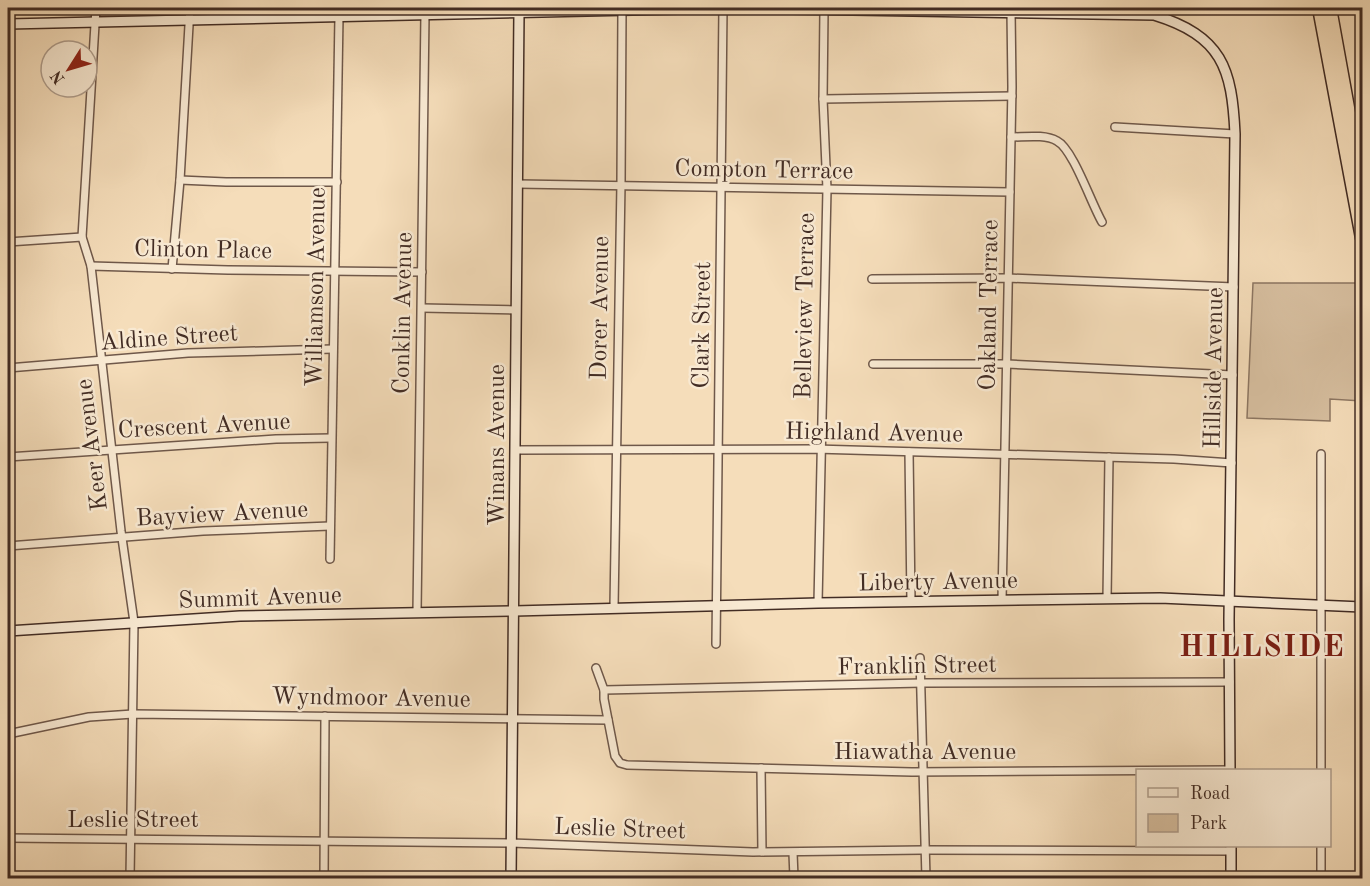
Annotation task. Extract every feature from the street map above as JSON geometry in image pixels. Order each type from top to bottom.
[{"type":"highway","points":[[1319,8],[1362,238]]},
{"type":"highway","points":[[1329,8],[1362,185]]},
{"type":"street","name":"Keer Avenue","points":[[96,8],[82,237],[91,266],[122,538],[135,622],[130,879]]},
{"type":"street","points":[[172,269],[180,180],[190,8]]},
{"type":"street","points":[[8,24],[189,19],[282,13],[339,16],[374,11],[425,14],[500,10],[519,12],[723,8],[1152,11]]},
{"type":"street","name":"Clark Street","points":[[716,644],[723,188],[723,8]]},
{"type":"street","name":"Dorer Avenue","points":[[614,607],[622,10]]},
{"type":"street","name":"Belleview Terrace","points":[[818,603],[823,450],[821,408],[826,189],[823,99],[824,10]]},
{"type":"street","name":"Oakland Terrace","points":[[1002,600],[1012,96],[1011,11]]},
{"type":"street","name":"Hillside Avenue","points":[[1152,11],[1192,31],[1207,42],[1227,71],[1231,84],[1235,134],[1230,769]]},
{"type":"street","name":"Winans Avenue","points":[[511,879],[519,12]]},
{"type":"street","name":"Conklin Avenue","points":[[417,612],[425,14]]},
{"type":"street","name":"Williamson Avenue","points":[[330,559],[339,16]]},
{"type":"street","points":[[823,99],[1012,96]]},
{"type":"street","points":[[1115,127],[1235,134]]},
{"type":"street","points":[[1011,137],[1046,137],[1057,140],[1064,146],[1071,155],[1091,204],[1102,222]]},
{"type":"street","points":[[180,180],[337,182]]},
{"type":"street","name":"Compton Terrace","points":[[518,184],[1010,192]]},
{"type":"street","points":[[8,242],[82,237]]},
{"type":"street","name":"Clinton Place","points":[[91,266],[422,272]]},
{"type":"street","points":[[873,279],[1008,278],[1234,287]]},
{"type":"street","points":[[422,308],[516,310]]},
{"type":"street","points":[[8,346],[9,368]]},
{"type":"street","name":"Aldine Street","points":[[9,368],[188,353],[333,349]]},
{"type":"street","points":[[873,364],[1007,364],[1233,375]]},
{"type":"street","name":"Crescent Avenue","points":[[8,457],[276,439],[332,438]]},
{"type":"street","name":"Highland Avenue","points":[[516,450],[823,450],[1109,457],[1232,463]]},
{"type":"street","points":[[909,452],[911,601]]},
{"type":"street","points":[[1321,454],[1321,769]]},
{"type":"street","points":[[1107,599],[1109,457]]},
{"type":"street","name":"Bayview Avenue","points":[[8,546],[203,531],[330,526]]},
{"type":"street","name":"Liberty Avenue","points":[[514,611],[614,607],[1107,599],[1230,601],[1362,607]]},
{"type":"street","name":"Summit Avenue","points":[[8,631],[240,616],[514,611]]},
{"type":"street","points":[[920,658],[926,879]]},
{"type":"street","points":[[596,668],[604,690],[608,720]]},
{"type":"street","name":"Franklin Street","points":[[604,690],[922,683],[1230,682]]},
{"type":"street","name":"Wyndmoor Avenue","points":[[8,734],[89,717],[133,714],[608,720]]},
{"type":"street","points":[[324,879],[325,716]]},
{"type":"street","name":"Hiawatha Avenue","points":[[608,720],[615,756],[620,763],[627,765],[924,771],[1136,770]]},
{"type":"street","points":[[761,768],[762,852]]},
{"type":"street","name":"Leslie Street","points":[[8,838],[511,843],[793,853],[1231,848]]},
{"type":"street","points":[[1321,847],[1321,879]]},
{"type":"street","points":[[1231,848],[1231,879]]},
{"type":"street","points":[[793,853],[794,879]]},
{"type":"green space","points":[[1253,283],[1356,283],[1362,305],[1362,401],[1330,399],[1330,421],[1247,418]]},
{"type":"district","name":"HILLSIDE","points":[[1262,646]]}]
